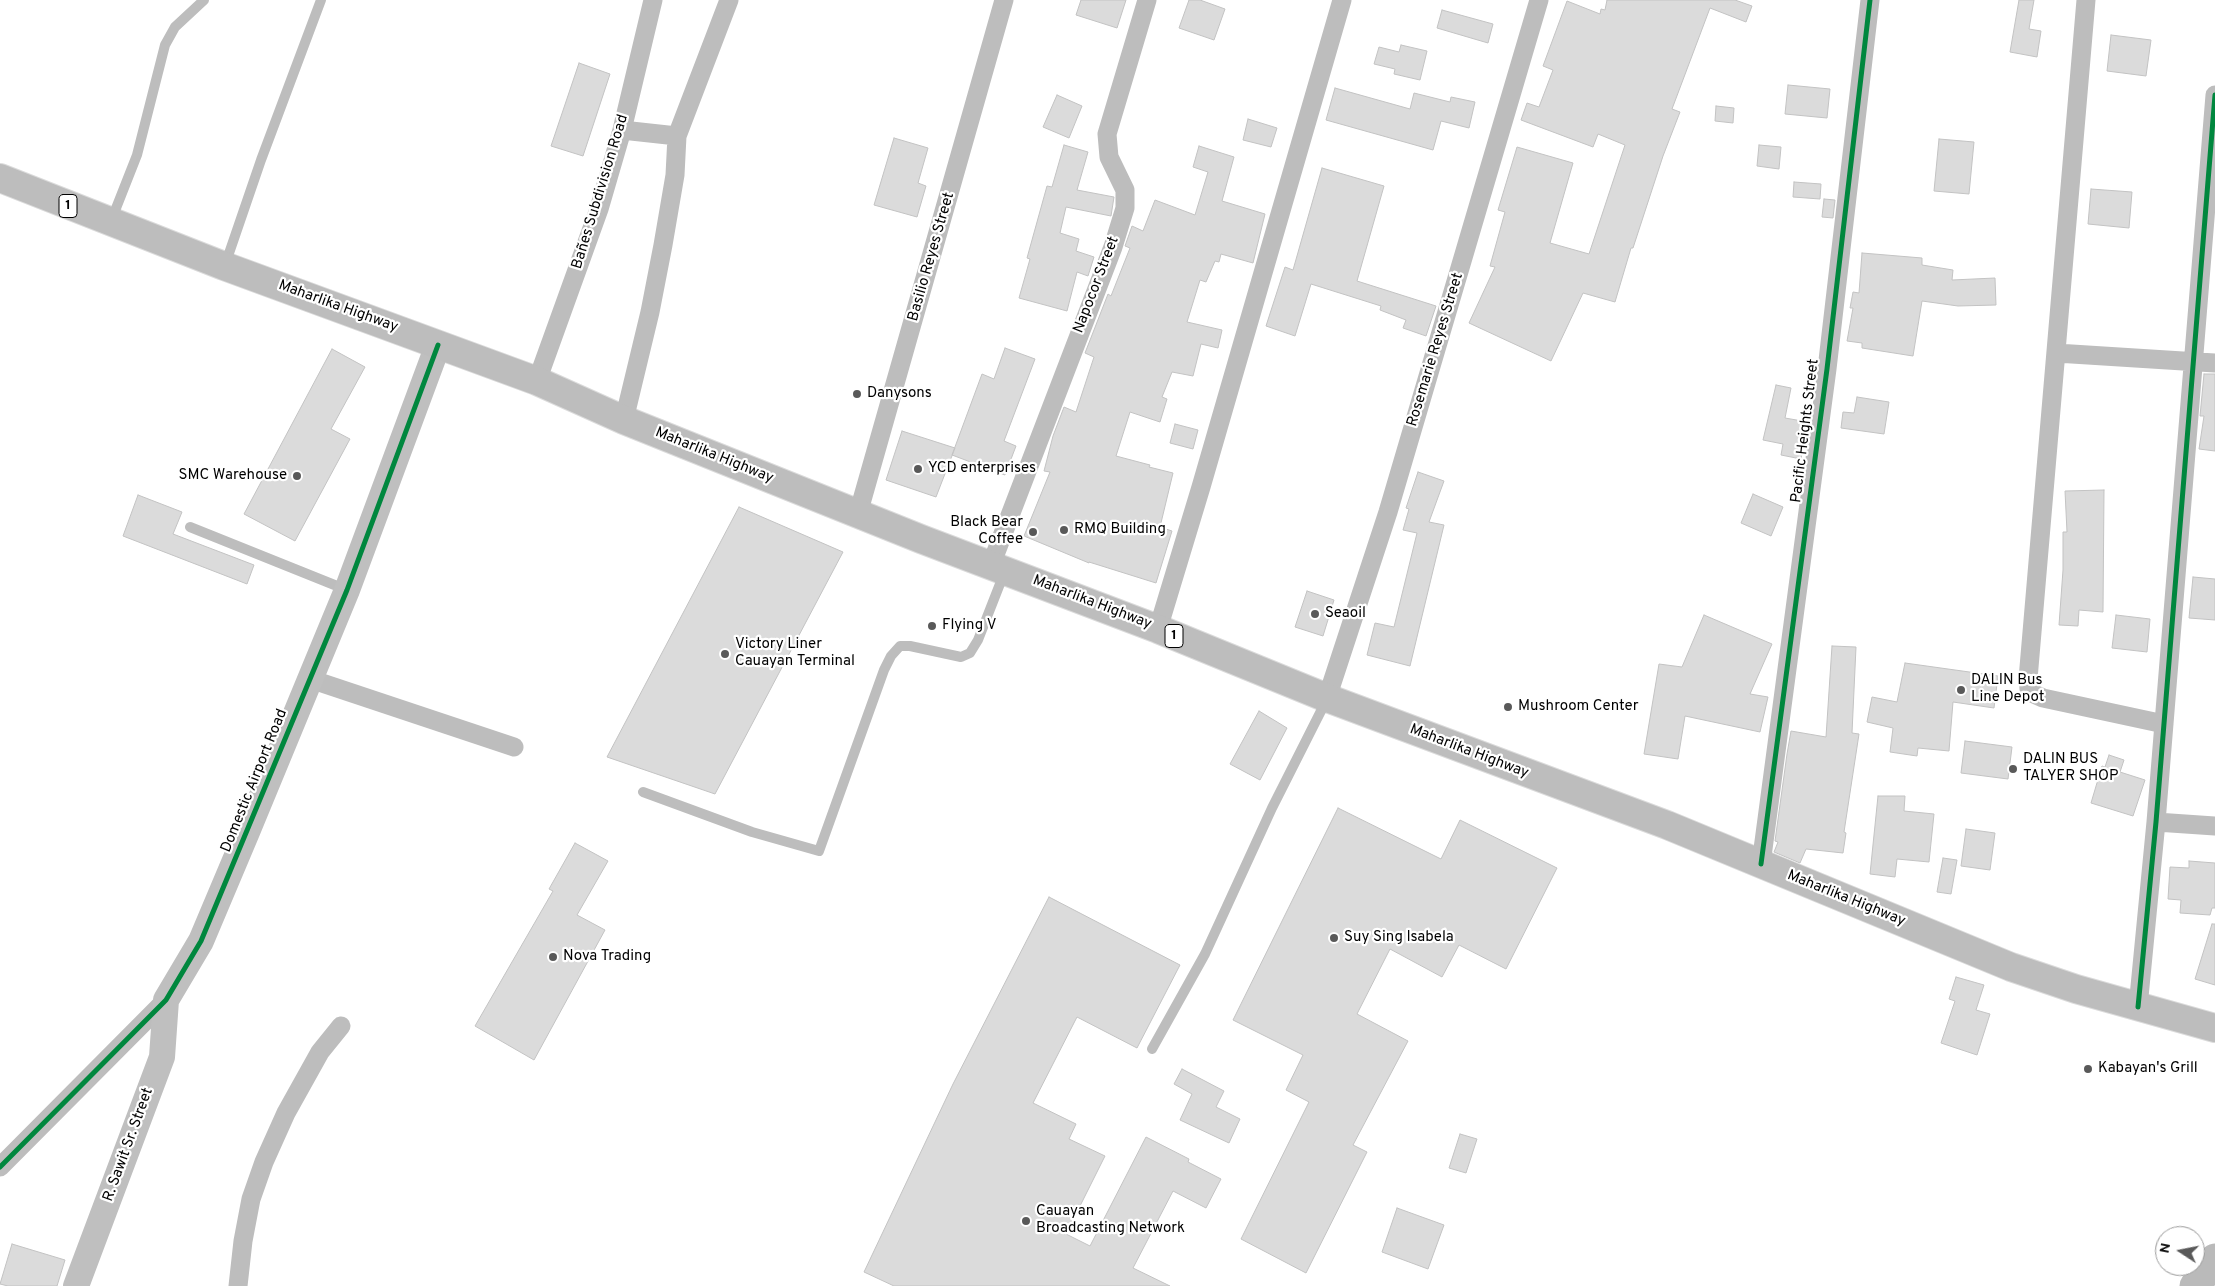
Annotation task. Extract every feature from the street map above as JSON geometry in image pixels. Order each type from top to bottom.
[{"type":"highway","name":"Maharlika Highway","points":[[0,178],[224,266],[537,381],[624,420],[858,514],[1158,629],[1327,698],[1667,825],[2011,967],[2138,1007],[2215,1028]]},
{"type":"street","name":"Bañes Subdivision Road","points":[[537,381],[599,209],[622,130],[653,0]]},
{"type":"street","points":[[624,420],[650,312],[663,245],[675,175],[677,136],[729,0]]},
{"type":"street","name":"Basilio Reyes Street","points":[[858,514],[1004,0]]},
{"type":"street","name":"Napocor Street","points":[[998,568],[1113,247],[1125,208],[1125,190],[1109,156],[1108,134],[1147,0]]},
{"type":"street","points":[[1158,629],[1202,488],[1342,0]]},
{"type":"street","name":"Rosemarie Reyes Street","points":[[1327,698],[1391,503],[1539,0]]},
{"type":"street","name":"Pacific Heights Street","points":[[1761,864],[1827,369],[1870,0]]},
{"type":"street","points":[[2086,0],[2028,679],[2029,688],[2034,694],[2043,698],[2164,724]]},
{"type":"street","points":[[2138,1007],[2156,822],[2215,95]]},
{"type":"street","points":[[622,130],[677,136]]},
{"type":"street","name":"Domestic Airport Road","points":[[0,1167],[166,1000],[201,941],[347,590],[438,345]]},
{"type":"street","points":[[2056,353],[2215,363]]},
{"type":"street","points":[[310,679],[514,747]]},
{"type":"street","points":[[2156,822],[2215,826]]},
{"type":"street","name":"R. Sawit Sr. Street","points":[[76,1286],[162,1057],[166,1000]]},
{"type":"street","points":[[238,1286],[250,1199],[264,1162],[286,1113],[320,1052],[341,1026]]},
{"type":"lane","points":[[110,222],[137,155],[165,45],[175,27],[204,0]]},
{"type":"lane","points":[[224,266],[320,0]]},
{"type":"lane","points":[[190,527],[347,590]]},
{"type":"lane","points":[[642,792],[752,832],[819,850],[884,670],[891,656],[900,646],[910,646],[961,657],[970,653],[978,640],[998,568]]},
{"type":"lane","points":[[1152,1049],[1205,954],[1272,808],[1327,698]]},
{"type":"building","points":[[1081,0],[1126,0],[1117,28],[1076,15]]},
{"type":"building","points":[[1189,0],[1200,0],[1225,9],[1214,40],[1179,28]]},
{"type":"building","points":[[1607,0],[1735,0],[1752,6],[1746,22],[1710,8],[1672,109],[1680,112],[1663,156],[1633,248],[1631,248],[1615,302],[1583,293],[1551,361],[1469,323],[1495,267],[1490,266],[1505,212],[1498,210],[1517,147],[1573,163],[1550,243],[1589,254],[1625,145],[1598,134],[1593,147],[1521,120],[1527,103],[1539,107],[1553,70],[1543,66],[1567,1],[1600,14],[1601,9],[1605,10]]},
{"type":"building","points":[[2019,0],[2034,0],[2029,29],[2041,31],[2037,57],[2010,52]]},
{"type":"building","points":[[1442,10],[1493,24],[1488,43],[1437,28]]},
{"type":"building","points":[[2111,35],[2151,40],[2146,76],[2107,71]]},
{"type":"building","points":[[1401,45],[1427,51],[1420,80],[1394,74],[1395,69],[1374,64],[1379,47],[1399,52]]},
{"type":"building","points":[[579,63],[610,74],[583,156],[551,146]]},
{"type":"building","points":[[1788,85],[1830,89],[1827,118],[1785,114]]},
{"type":"building","points":[[1335,88],[1410,109],[1414,93],[1450,102],[1451,97],[1475,102],[1469,128],[1441,121],[1433,150],[1326,120]]},
{"type":"building","points":[[1057,95],[1082,106],[1069,138],[1043,127]]},
{"type":"building","points":[[1716,106],[1734,108],[1733,123],[1715,121]]},
{"type":"building","points":[[1248,119],[1277,128],[1271,147],[1243,140]]},
{"type":"building","points":[[894,138],[928,148],[918,183],[926,186],[917,217],[874,205]]},
{"type":"building","points":[[1939,139],[1974,142],[1969,194],[1934,191]]},
{"type":"building","points":[[1064,145],[1088,152],[1077,190],[1114,197],[1111,216],[1066,207],[1060,233],[1079,239],[1076,251],[1094,257],[1088,276],[1077,272],[1067,311],[1019,298],[1030,259],[1027,258],[1047,186],[1052,187]]},
{"type":"building","points":[[1759,145],[1781,147],[1779,169],[1757,166]]},
{"type":"building","points":[[1199,146],[1234,157],[1222,201],[1265,214],[1253,263],[1221,254],[1219,262],[1215,261],[1206,282],[1200,280],[1187,322],[1222,330],[1218,348],[1201,344],[1193,376],[1172,372],[1162,397],[1167,399],[1160,422],[1130,412],[1116,456],[1173,473],[1160,527],[1172,531],[1156,583],[1089,563],[1024,536],[1050,472],[1044,471],[1053,436],[1064,407],[1076,412],[1094,357],[1085,353],[1108,294],[1111,296],[1130,248],[1125,246],[1132,226],[1143,231],[1155,200],[1195,215],[1208,172],[1193,167]]},
{"type":"building","points":[[1322,168],[1384,186],[1357,281],[1436,306],[1426,336],[1403,328],[1406,320],[1380,310],[1381,306],[1311,284],[1295,336],[1266,326],[1285,267],[1293,270]]},
{"type":"building","points":[[1794,182],[1821,184],[1820,199],[1793,197]]},
{"type":"building","points":[[2091,189],[2132,192],[2129,228],[2088,224]]},
{"type":"building","points":[[1824,199],[1835,200],[1833,218],[1822,217]]},
{"type":"building","points":[[1862,253],[1922,258],[1922,265],[1953,270],[1952,280],[1995,278],[1996,305],[1958,306],[1922,301],[1913,356],[1862,348],[1862,343],[1847,341],[1853,308],[1850,308],[1853,292],[1859,293]]},
{"type":"building","points":[[1005,348],[1035,359],[1004,441],[1016,446],[1005,475],[952,455],[982,374],[994,379]]},
{"type":"building","name":"SMC Warehouse","points":[[332,349],[365,367],[331,429],[350,439],[295,541],[244,514]]},
{"type":"building","points":[[2204,374],[2215,374],[2215,451],[2199,449],[2204,416],[2200,416]]},
{"type":"building","points":[[1776,385],[1791,388],[1785,418],[1808,422],[1801,459],[1781,455],[1783,444],[1763,440]]},
{"type":"building","points":[[1857,397],[1889,402],[1884,434],[1841,428],[1843,412],[1854,413]]},
{"type":"building","points":[[1175,424],[1198,430],[1193,449],[1170,443]]},
{"type":"building","name":"YCD enterprises","points":[[902,431],[955,448],[936,497],[886,480]]},
{"type":"building","points":[[1418,472],[1444,481],[1429,522],[1444,525],[1410,666],[1367,655],[1375,623],[1394,627],[1417,533],[1403,530],[1409,509],[1406,508]]},
{"type":"building","points":[[2104,490],[2103,612],[2079,610],[2078,626],[2059,625],[2063,570],[2063,532],[2067,532],[2065,491]]},
{"type":"building","points":[[1753,494],[1783,507],[1771,536],[1741,523]]},
{"type":"building","name":"SMC Warehouse","points":[[138,495],[182,512],[173,534],[254,565],[247,584],[123,536]]},
{"type":"building","name":"Victory Liner Cauayan Terminal","points":[[739,507],[843,552],[715,794],[607,757]]},
{"type":"building","points":[[2193,577],[2215,579],[2215,620],[2189,618]]},
{"type":"building","name":"Seaoil","points":[[1307,591],[1334,600],[1323,636],[1295,627]]},
{"type":"building","points":[[1704,615],[1772,644],[1750,694],[1768,697],[1760,732],[1685,716],[1678,759],[1644,754],[1659,664],[1682,667]]},
{"type":"building","points":[[2116,615],[2150,619],[2147,652],[2112,648]]},
{"type":"building","points":[[1832,646],[1856,647],[1852,733],[1859,734],[1844,832],[1846,833],[1843,853],[1806,849],[1800,863],[1774,852],[1778,842],[1775,841],[1787,754],[1791,731],[1826,737]]},
{"type":"building","points":[[1905,663],[1998,676],[1994,708],[1953,702],[1949,751],[1918,748],[1917,756],[1890,752],[1893,728],[1867,722],[1872,697],[1897,702]]},
{"type":"building","points":[[1259,711],[1287,728],[1260,780],[1230,764]]},
{"type":"building","points":[[1965,741],[2012,747],[2008,779],[1961,773]]},
{"type":"building","points":[[2109,755],[2124,760],[2120,772],[2145,780],[2133,816],[2091,803],[2102,766],[2105,767]]},
{"type":"building","points":[[1878,796],[1905,796],[1904,811],[1934,814],[1929,862],[1897,859],[1895,877],[1870,874]]},
{"type":"building","points":[[1338,808],[1441,859],[1460,820],[1557,868],[1506,969],[1459,945],[1442,977],[1390,949],[1357,1014],[1408,1041],[1353,1145],[1367,1152],[1306,1273],[1241,1239],[1309,1102],[1286,1090],[1303,1055],[1233,1020]]},
{"type":"building","points":[[1966,829],[1995,833],[1990,870],[1961,866]]},
{"type":"building","points":[[575,843],[608,861],[577,915],[605,930],[534,1060],[475,1026],[553,891],[549,889]]},
{"type":"building","points":[[1943,858],[1957,860],[1951,894],[1937,892]]},
{"type":"building","points":[[2189,861],[2215,863],[2215,908],[2212,908],[2210,915],[2180,913],[2181,900],[2168,899],[2170,867],[2189,868]]},
{"type":"building","points":[[1049,897],[1180,965],[1137,1048],[1077,1017],[1033,1103],[1076,1124],[1069,1139],[1105,1156],[1066,1234],[1090,1246],[1146,1137],[1189,1159],[1188,1162],[1221,1179],[1206,1208],[1173,1191],[1133,1268],[1170,1286],[894,1286],[864,1272],[953,1084]]},
{"type":"building","points":[[2212,924],[2215,924],[2215,985],[2195,979]]},
{"type":"building","points":[[1956,977],[1984,985],[1976,1010],[1990,1014],[1977,1055],[1941,1043],[1955,1001],[1949,999]]},
{"type":"building","points":[[1182,1069],[1224,1091],[1216,1107],[1240,1119],[1229,1143],[1180,1120],[1192,1094],[1174,1084]]},
{"type":"building","points":[[1460,1134],[1477,1139],[1466,1173],[1449,1168]]},
{"type":"building","points":[[1397,1208],[1444,1225],[1428,1269],[1382,1252]]},
{"type":"building","points":[[12,1244],[65,1260],[57,1286],[8,1286],[0,1284]]},
{"type":"waterway","points":[[2195,1286],[2215,1259]]},
{"type":"cycle path","points":[[1761,864],[1827,369],[1870,0]]},
{"type":"cycle path","points":[[2138,1007],[2156,822],[2215,95]]},
{"type":"cycle path","points":[[0,1167],[166,1000],[201,941],[347,590],[438,345]]},
{"type":"place","name":"Danysons","points":[[857,394]]},
{"type":"place","name":"YCD enterprises","points":[[918,469]]},
{"type":"place","name":"SMC Warehouse","points":[[297,476]]},
{"type":"place","name":"RMQ Building","points":[[1064,530]]},
{"type":"place","name":"Black Bear Coffee","points":[[1033,532]]},
{"type":"place","name":"Seaoil","points":[[1315,614]]},
{"type":"place","name":"Flying V","points":[[932,626]]},
{"type":"place","name":"Victory Liner Cauayan Terminal","points":[[725,654]]},
{"type":"place","name":"DALIN Bus Line Depot","points":[[1961,690]]},
{"type":"place","name":"Mushroom Center","points":[[1508,707]]},
{"type":"place","name":"DALIN BUS TALYER SHOP","points":[[2013,769]]},
{"type":"place","name":"Suy Sing Isabela","points":[[1334,938]]},
{"type":"place","name":"Nova Trading","points":[[553,957]]},
{"type":"place","name":"Kabayan's Grill","points":[[2088,1069]]},
{"type":"place","name":"Cauayan Broadcasting Network","points":[[1026,1221]]}]
